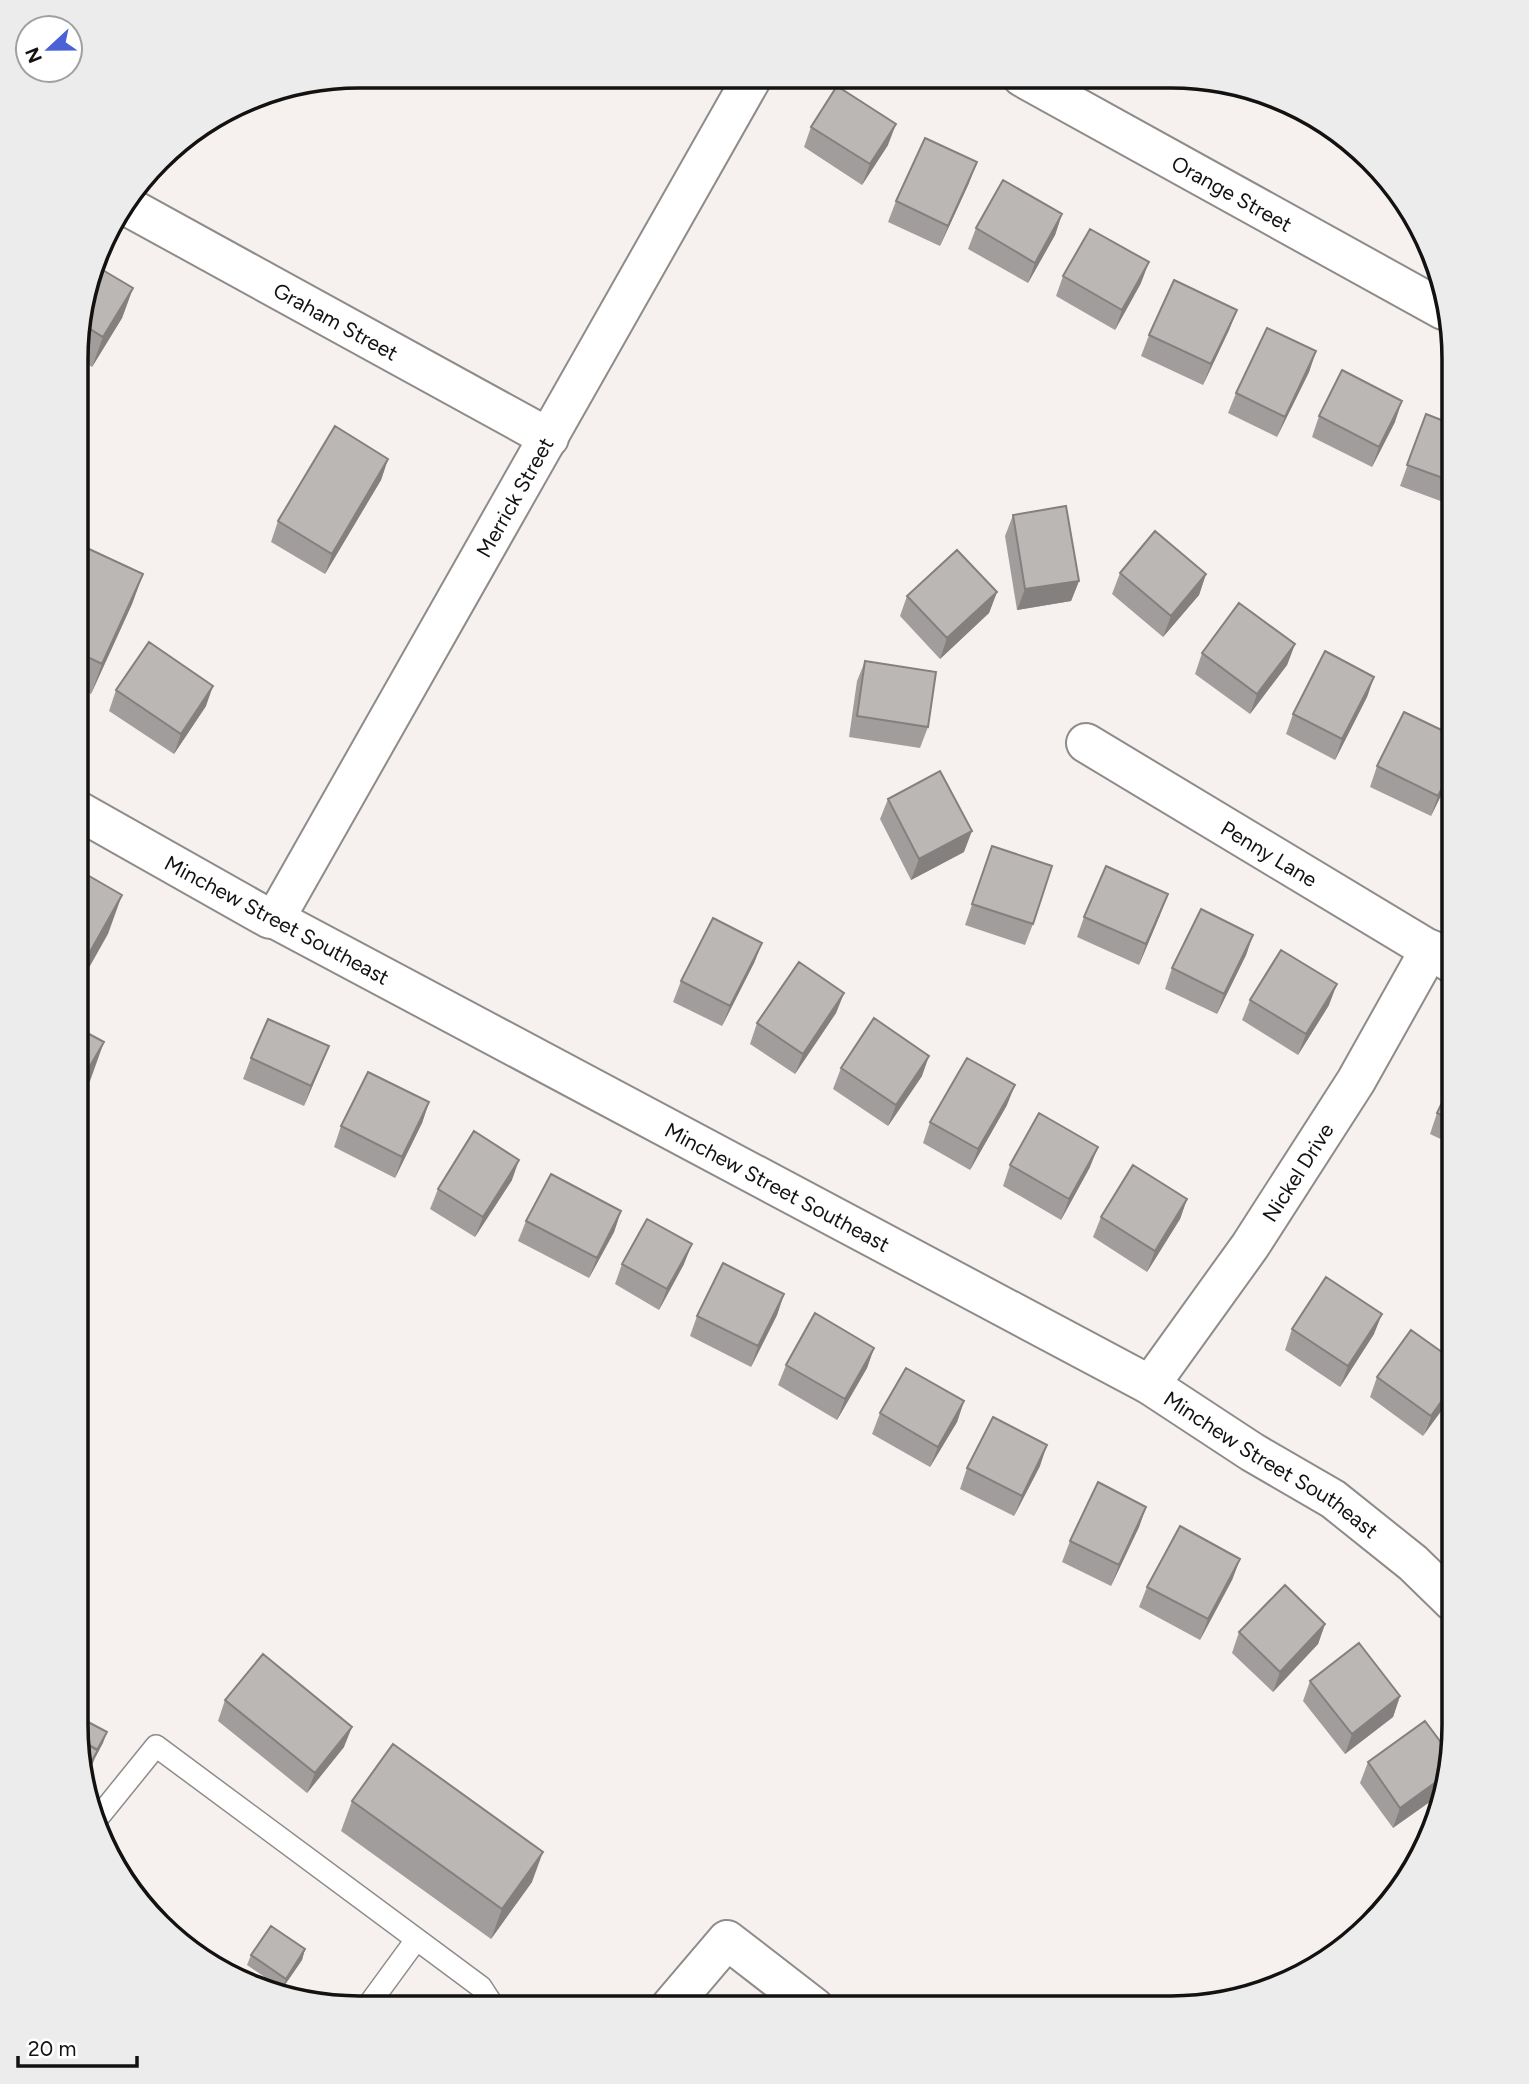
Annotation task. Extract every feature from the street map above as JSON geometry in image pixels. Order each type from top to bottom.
[{"type":"street","name":"Merrick Street","points":[[275,919],[746,88]]},
{"type":"street","name":"Orange Street","points":[[1042,88],[1436,306]]},
{"type":"street","name":"Graham Street","points":[[132,209],[549,438]]},
{"type":"street","name":"Penny Lane","points":[[1086,743],[1442,956]]},
{"type":"street","name":"Minchew Street Southeast","points":[[88,816],[270,919],[275,919],[1150,1385],[1252,1452],[1333,1499],[1413,1563],[1442,1591]]},
{"type":"street","name":"Nickel Drive","points":[[1150,1385],[1271,1213],[1356,1081],[1442,956]]},
{"type":"street","points":[[679,1996],[727,1940],[799,1996]]},
{"type":"lane","points":[[102,1813],[156,1746],[481,1987],[487,1996]]},
{"type":"lane","points":[[375,1996],[416,1940]]},
{"type":"building","points":[[836,88],[840,88],[896,124],[870,164],[811,127]]},
{"type":"building","points":[[925,138],[977,162],[948,226],[896,201]]},
{"type":"building","points":[[1003,180],[1062,214],[1035,263],[976,228]]},
{"type":"building","points":[[1090,229],[1149,262],[1122,310],[1063,276]]},
{"type":"building","points":[[102,270],[133,288],[103,337],[89,329]]},
{"type":"building","points":[[1174,280],[1237,310],[1211,364],[1149,335]]},
{"type":"building","points":[[1267,328],[1316,351],[1285,417],[1236,393]]},
{"type":"building","points":[[1342,370],[1402,401],[1379,447],[1319,416]]},
{"type":"building","points":[[1426,414],[1442,420],[1442,478],[1407,465]]},
{"type":"building","points":[[335,426],[388,459],[332,554],[278,521]]},
{"type":"building","points":[[1066,506],[1079,581],[1025,589],[1013,515]]},
{"type":"building","points":[[1155,531],[1206,574],[1171,616],[1120,573]]},
{"type":"building","points":[[89,549],[143,574],[102,664],[88,657]]},
{"type":"building","points":[[957,550],[997,592],[947,638],[907,596]]},
{"type":"building","points":[[1239,603],[1295,644],[1257,694],[1202,653]]},
{"type":"building","points":[[149,642],[213,686],[181,734],[116,690]]},
{"type":"building","points":[[1325,651],[1374,677],[1342,739],[1293,714]]},
{"type":"building","points":[[865,661],[936,672],[928,727],[857,716]]},
{"type":"building","points":[[1404,712],[1442,730],[1442,788],[1438,796],[1377,766]]},
{"type":"building","points":[[940,771],[972,831],[919,859],[888,799]]},
{"type":"building","points":[[992,846],[1052,866],[1033,924],[972,904]]},
{"type":"building","points":[[1106,866],[1168,894],[1146,944],[1084,917]]},
{"type":"building","points":[[88,875],[122,895],[88,955]]},
{"type":"building","points":[[1201,909],[1253,935],[1224,994],[1172,968]]},
{"type":"building","points":[[713,918],[762,943],[730,1006],[681,981]]},
{"type":"building","points":[[1281,950],[1337,984],[1306,1034],[1250,1000]]},
{"type":"building","points":[[799,962],[844,993],[803,1054],[757,1023]]},
{"type":"building","points":[[874,1018],[929,1056],[896,1105],[841,1068]]},
{"type":"building","points":[[268,1019],[329,1046],[311,1086],[251,1058]]},
{"type":"building","points":[[88,1033],[104,1042],[88,1069]]},
{"type":"building","points":[[967,1058],[1015,1085],[978,1149],[930,1122]]},
{"type":"building","points":[[368,1072],[429,1102],[402,1157],[341,1126]]},
{"type":"building","points":[[1442,1103],[1442,1116],[1437,1113]]},
{"type":"building","points":[[1039,1113],[1098,1147],[1069,1199],[1010,1165]]},
{"type":"building","points":[[474,1131],[519,1160],[483,1217],[438,1189]]},
{"type":"building","points":[[1133,1165],[1187,1199],[1155,1251],[1101,1217]]},
{"type":"building","points":[[551,1174],[621,1211],[597,1258],[526,1221]]},
{"type":"building","points":[[647,1219],[692,1244],[667,1289],[622,1264]]},
{"type":"building","points":[[723,1263],[784,1294],[758,1346],[697,1316]]},
{"type":"building","points":[[1326,1277],[1382,1314],[1348,1366],[1292,1329]]},
{"type":"building","points":[[815,1313],[874,1348],[845,1399],[786,1365]]},
{"type":"building","points":[[1411,1330],[1442,1352],[1442,1400],[1431,1416],[1377,1377]]},
{"type":"building","points":[[906,1368],[964,1401],[938,1447],[880,1413]]},
{"type":"building","points":[[993,1417],[1047,1445],[1022,1496],[967,1468]]},
{"type":"building","points":[[1098,1482],[1146,1507],[1119,1565],[1070,1541]]},
{"type":"building","points":[[1180,1526],[1240,1559],[1208,1619],[1147,1587]]},
{"type":"building","points":[[1285,1585],[1325,1624],[1280,1672],[1239,1632]]},
{"type":"building","points":[[1359,1643],[1400,1696],[1352,1734],[1310,1681]]},
{"type":"building","points":[[263,1654],[352,1727],[315,1773],[225,1700]]},
{"type":"building","points":[[1425,1721],[1441,1743],[1435,1783],[1400,1808],[1368,1762]]},
{"type":"building","points":[[88,1722],[107,1732],[97,1750],[88,1745]]},
{"type":"building","points":[[393,1744],[543,1852],[502,1909],[352,1801]]},
{"type":"building","points":[[88,1745],[98,1750],[90,1763]]},
{"type":"building","points":[[271,1926],[305,1949],[286,1979],[251,1955]]}]
